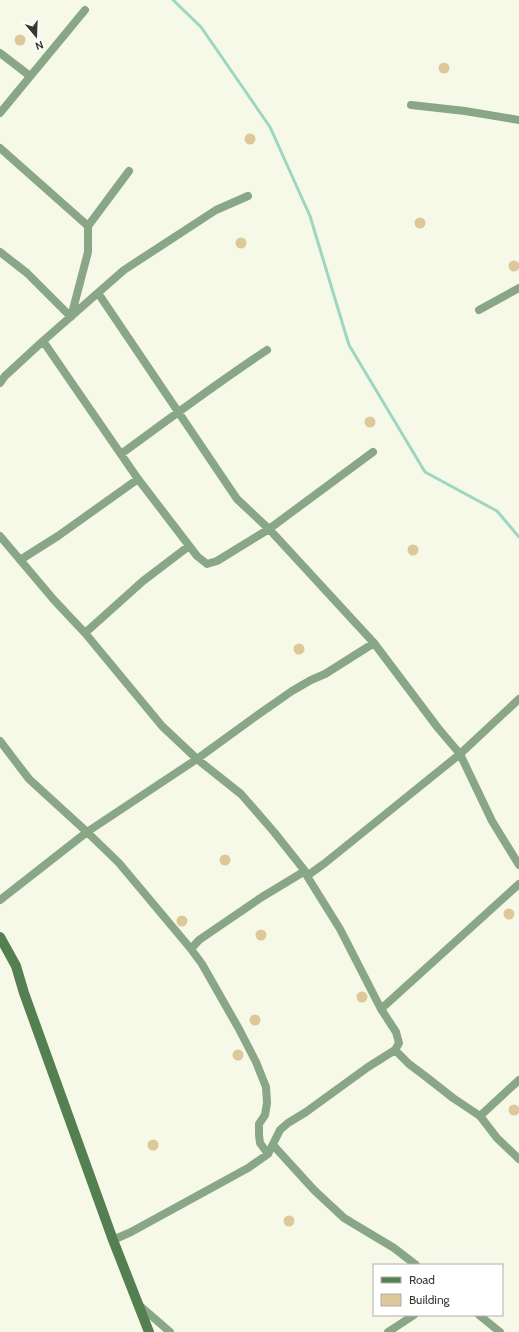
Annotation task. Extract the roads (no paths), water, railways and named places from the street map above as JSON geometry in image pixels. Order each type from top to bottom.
[{"type":"street","points":[[0,113],[85,10]]},
{"type":"street","points":[[0,53],[30,76]]},
{"type":"street","points":[[411,105],[465,111],[519,120]]},
{"type":"street","points":[[0,148],[88,226]]},
{"type":"street","points":[[70,317],[88,252],[88,226],[128,171]]},
{"type":"street","points":[[2,377],[124,270],[181,231],[216,210],[248,196]]},
{"type":"street","points":[[0,252],[27,273],[70,317]]},
{"type":"street","points":[[479,310],[519,288]]},
{"type":"street","points":[[98,293],[237,499],[269,529],[374,643],[438,728],[460,754],[492,821],[519,865]]},
{"type":"street","points":[[43,341],[138,479],[189,546],[204,563],[213,563],[269,529],[373,452]]},
{"type":"street","points":[[121,454],[266,350]]},
{"type":"street","points":[[20,560],[58,536],[138,479]]},
{"type":"street","points":[[0,536],[54,600],[85,633],[162,726],[197,759],[241,794],[274,832],[306,873],[340,929],[381,1009],[396,1032],[399,1043],[395,1050],[288,1123],[280,1130],[268,1154],[248,1168],[131,1232],[113,1240]]},
{"type":"street","points":[[85,633],[143,581],[189,546]]},
{"type":"street","points":[[0,900],[88,832],[197,759],[292,691],[325,674],[374,643]]},
{"type":"street","points":[[191,949],[199,940],[262,897],[325,863],[460,754],[519,699]]},
{"type":"street","points":[[0,741],[29,779],[88,832],[136,882],[202,964],[236,1023],[256,1062],[266,1087],[265,1115],[259,1124],[259,1135],[260,1143],[268,1154]]},
{"type":"street","points":[[381,1009],[519,884]]},
{"type":"street","points":[[0,937],[16,966],[24,993],[113,1240],[148,1332]]},
{"type":"street","points":[[395,1050],[453,1098],[480,1116],[497,1138],[519,1159]]},
{"type":"street","points":[[480,1116],[519,1080]]},
{"type":"street","points":[[273,1145],[314,1190],[344,1218],[394,1248],[415,1264]]},
{"type":"street","points":[[139,1305],[170,1332]]},
{"type":"street","points":[[388,1332],[412,1316]]},
{"type":"street","points":[[480,1316],[500,1332]]},
{"type":"waterway","points":[[173,0],[201,27],[270,127],[310,216],[349,345],[425,472],[497,511],[519,537]]}]
